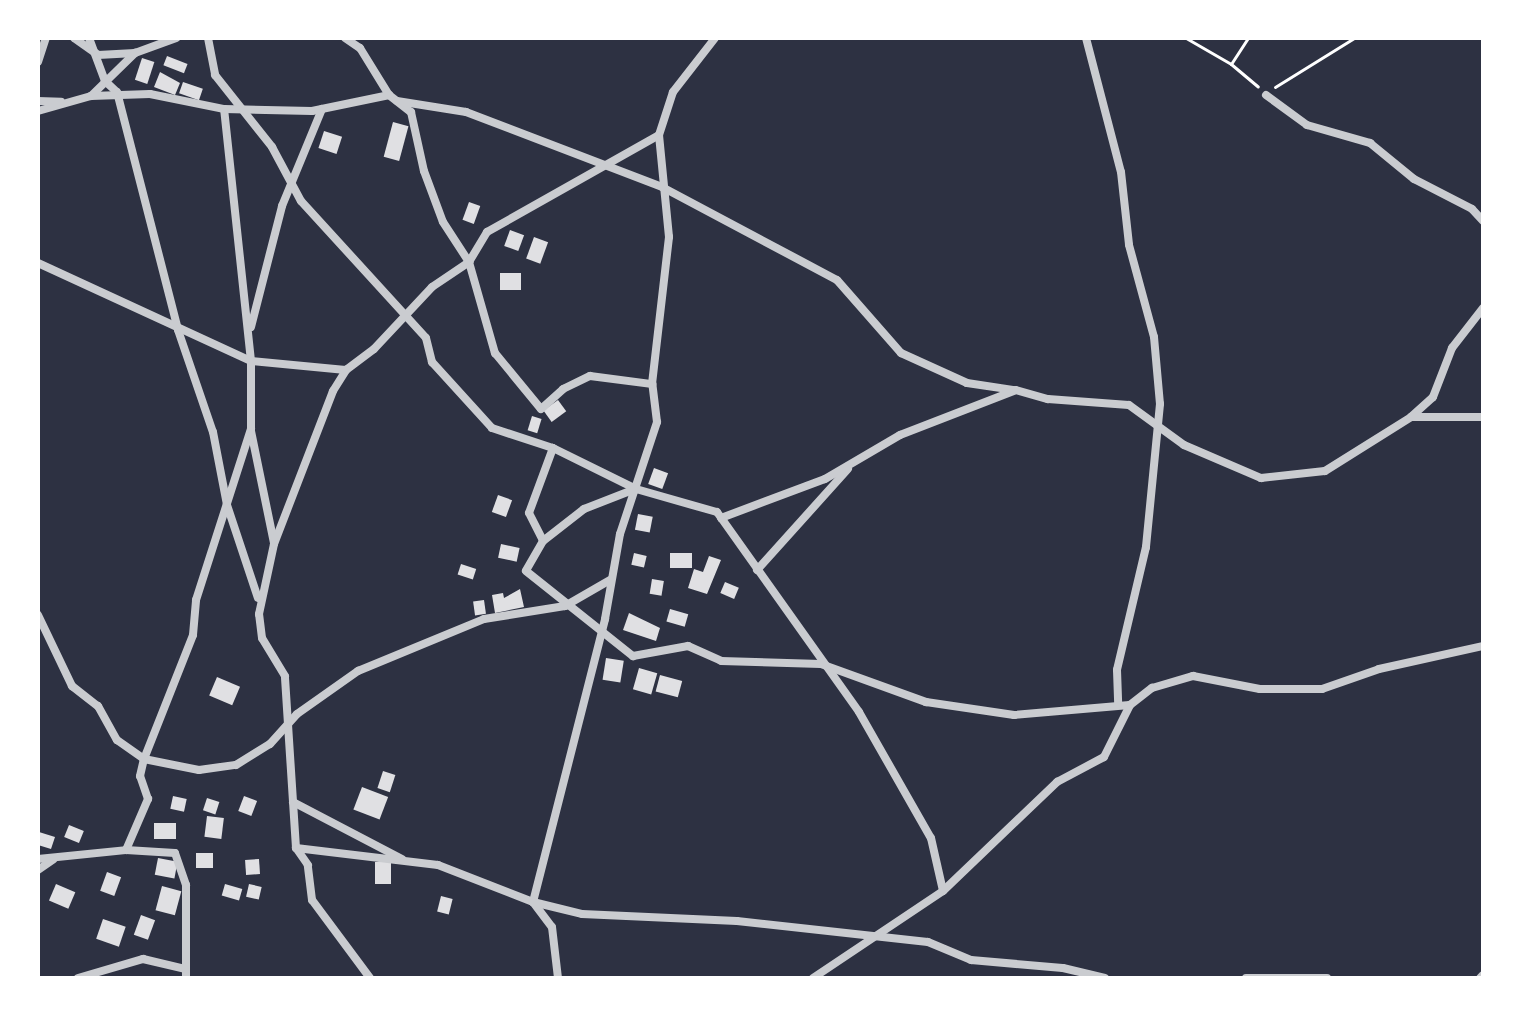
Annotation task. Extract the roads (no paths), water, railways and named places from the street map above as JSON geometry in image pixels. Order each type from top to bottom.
[{"type":"street","points":[[38,62],[46,38]]},
{"type":"street","points":[[74,38],[98,55],[135,53],[176,38]]},
{"type":"street","points":[[89,38],[98,55],[105,81],[117,92],[178,330],[213,432],[227,505],[260,602],[262,638],[285,676],[296,848],[308,865],[312,900],[370,978]]},
{"type":"street","points":[[208,38],[215,75],[272,147],[290,185],[331,239],[377,283],[401,316],[426,338],[432,362],[492,428],[553,448],[636,489],[696,503],[721,518],[821,664],[859,712],[931,838],[943,891]]},
{"type":"street","points":[[345,38],[360,48],[393,98],[411,112],[424,171],[443,222],[469,262],[495,353],[541,409],[563,389],[590,376],[652,384]]},
{"type":"street","points":[[533,902],[601,634],[610,580],[657,422],[652,384],[669,237],[659,135],[673,92],[715,38]]},
{"type":"street","points":[[1086,38],[1121,172],[1129,245],[1154,337],[1158,426],[1146,547],[1117,670],[1118,705]]},
{"type":"street","points":[[91,96],[135,53]]},
{"type":"street","points":[[38,111],[117,92],[224,109],[322,109],[393,98],[466,112],[664,189],[837,280],[901,353],[967,383],[1016,390],[1048,399],[1129,405],[1184,445],[1261,478],[1296,478],[1325,471],[1411,417],[1433,397],[1452,348],[1483,308]]},
{"type":"street","points":[[1266,95],[1307,125],[1370,143],[1414,179],[1472,209],[1483,221]]},
{"type":"street","points":[[38,101],[70,102]]},
{"type":"street","points":[[224,109],[249,336],[251,429],[274,544]]},
{"type":"street","points":[[249,336],[290,185],[322,109]]},
{"type":"street","points":[[260,602],[274,544],[333,391],[346,370],[374,349],[401,316],[469,262],[487,232],[659,135]]},
{"type":"street","points":[[38,263],[251,361],[346,370]]},
{"type":"street","points":[[721,518],[825,479],[900,435],[1016,390]]},
{"type":"street","points":[[1411,417],[1483,417]]},
{"type":"street","points":[[126,850],[148,799],[140,776],[144,759],[193,635],[196,600],[251,429]]},
{"type":"street","points":[[543,541],[529,513],[553,448]]},
{"type":"street","points":[[757,570],[853,463]]},
{"type":"street","points":[[636,489],[584,509],[543,541],[526,571],[601,634],[633,656],[688,646],[721,661],[821,664],[926,702],[1014,715],[1130,705],[1174,678],[1193,676],[1260,689],[1322,689],[1379,669],[1483,646]]},
{"type":"street","points":[[38,615],[72,686],[98,706],[117,740],[144,759],[199,770],[236,765],[270,744],[287,724],[360,670],[484,619],[567,605],[610,580]]},
{"type":"street","points":[[813,978],[867,938],[943,891],[1057,782],[1104,757],[1130,705]]},
{"type":"street","points":[[293,802],[409,863]]},
{"type":"street","points":[[296,848],[438,865],[533,902],[582,914],[737,921],[867,938],[928,942],[971,960],[1063,968],[1105,978]]},
{"type":"street","points":[[38,859],[126,850],[175,853],[180,863],[186,885],[186,973],[143,959],[78,978]]},
{"type":"street","points":[[38,870],[56,857]]},
{"type":"street","points":[[533,902],[552,927],[558,978]]},
{"type":"street","points":[[1246,978],[1327,978]]}]
